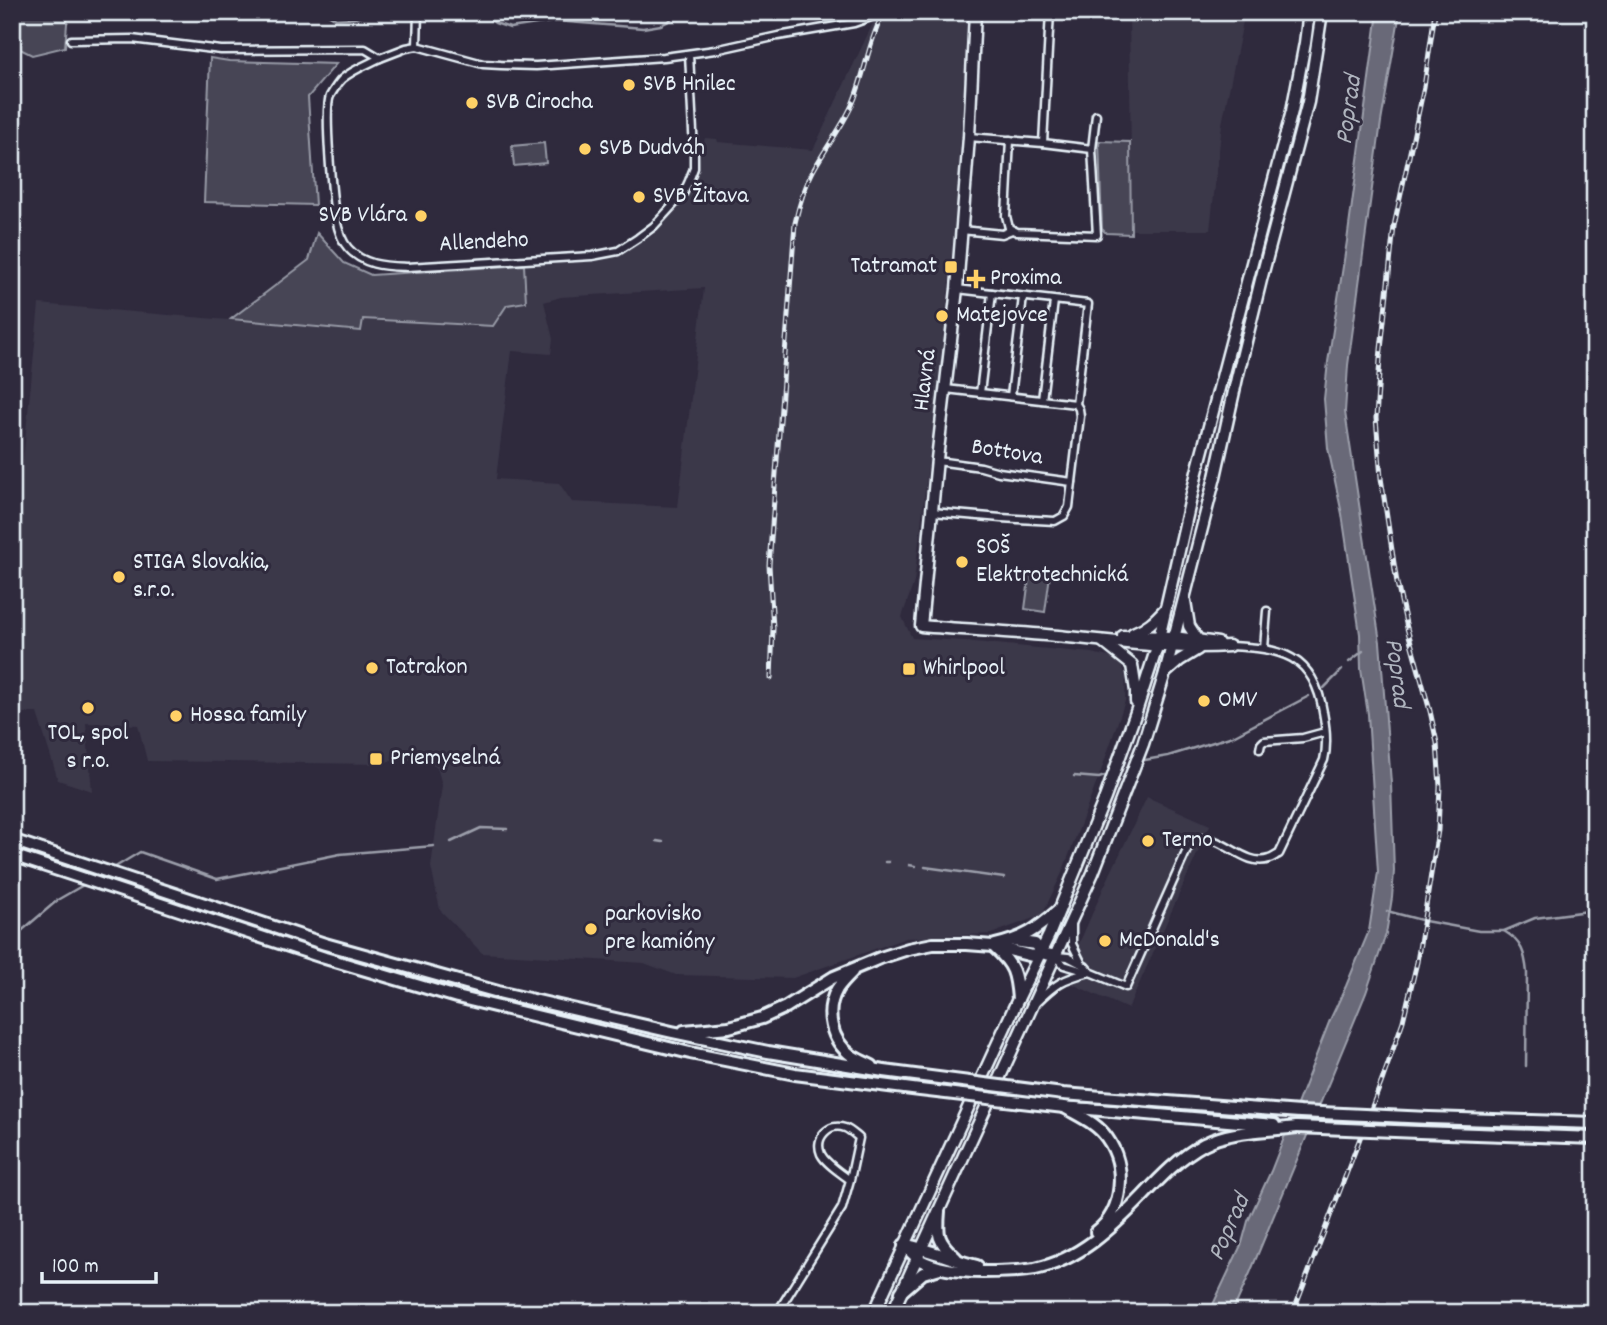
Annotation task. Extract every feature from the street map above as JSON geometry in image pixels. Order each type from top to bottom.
[{"type":"highway","points":[[12,840],[325,944],[415,970],[672,1032],[838,1065],[1063,1094],[1300,1112],[1595,1123]]},
{"type":"highway","points":[[12,855],[388,977],[502,1008],[690,1053],[795,1074],[1064,1107],[1297,1127],[1595,1138]]},
{"type":"highway","points":[[993,946],[1014,941],[1036,930],[1059,910]]},
{"type":"highway","points":[[1014,941],[1035,944],[1041,953]]},
{"type":"highway","points":[[672,1032],[729,1027],[755,1021],[786,1007],[834,977],[894,953],[922,946],[993,946],[1032,956],[1041,953],[1056,956]]},
{"type":"highway","points":[[993,946],[1014,969],[1018,999]]},
{"type":"highway","points":[[853,970],[833,999],[832,1028],[839,1044],[853,1057],[884,1071]]},
{"type":"highway","points":[[920,1253],[979,1266],[1030,1265],[1053,1258],[1082,1243],[1101,1228],[1113,1211],[1119,1193],[1120,1172],[1116,1154],[1095,1125],[1064,1107]]},
{"type":"highway","points":[[904,1245],[944,1267],[975,1272],[1034,1269],[1055,1263],[1086,1248],[1107,1232],[1166,1172],[1204,1144],[1223,1137],[1297,1127]]},
{"type":"highway","points":[[939,1211],[937,1232],[940,1243],[960,1262]]},
{"type":"highway","points":[[901,1292],[923,1273],[944,1267]]},
{"type":"main road","name":"Hlavná","points":[[975,12],[969,137],[957,289],[920,626],[1102,640]]},
{"type":"main road","points":[[873,1313],[1041,953],[1119,763],[1158,642],[1197,472],[1292,111],[1309,12]]},
{"type":"main road","points":[[892,1313],[1072,922],[1138,757],[1165,673],[1215,477],[1255,304],[1308,102],[1322,12]]},
{"type":"main road","points":[[1184,599],[1189,626],[1198,644]]},
{"type":"main road","points":[[1102,640],[1142,630],[1166,607]]},
{"type":"main road","points":[[1123,636],[1158,642]]},
{"type":"main road","points":[[1102,640],[1229,646]]},
{"type":"main road","points":[[1102,640],[1132,664],[1136,712]]},
{"type":"main road","points":[[1165,673],[1198,644]]},
{"type":"street","points":[[418,12],[417,46],[483,64],[519,66],[689,54],[854,23],[884,13]]},
{"type":"street","points":[[1043,143],[1050,12]]},
{"type":"street","points":[[71,40],[132,39],[221,50],[365,49],[380,58]]},
{"type":"street","name":"Allendeho","points":[[417,46],[380,58],[342,79],[328,100],[332,187],[341,236],[348,248],[364,261],[380,266],[407,267],[592,256],[618,251],[638,238],[654,226],[683,194],[694,168],[689,54]]},
{"type":"street","points":[[1010,140],[1007,225],[1017,232],[1097,235],[1092,149],[1096,115]]},
{"type":"street","points":[[969,137],[1092,149]]},
{"type":"street","points":[[961,230],[1002,234],[1012,230]]},
{"type":"street","points":[[932,512],[1001,519],[1059,519],[1067,512],[1080,416],[1076,404],[1088,304],[957,289]]},
{"type":"street","points":[[980,393],[992,293]]},
{"type":"street","points":[[1011,396],[1023,297]]},
{"type":"street","points":[[1042,400],[1054,300]]},
{"type":"street","points":[[946,389],[1076,404]]},
{"type":"street","name":"Bottova","points":[[937,461],[1072,482]]},
{"type":"street","points":[[1264,648],[1267,611]]},
{"type":"street","points":[[1056,956],[1064,965],[1126,987],[1191,841],[1207,838],[1254,860],[1267,860],[1279,853],[1324,760],[1327,748],[1322,704],[1309,672],[1296,660],[1264,648],[1229,646]]},
{"type":"street","points":[[1260,749],[1264,741],[1303,738],[1325,732]]},
{"type":"street","points":[[1072,922],[1072,944],[1082,964]]},
{"type":"street","points":[[1056,956],[1068,957],[1082,964],[1090,972]]},
{"type":"street","points":[[1032,1006],[1057,983],[1090,972]]},
{"type":"street","points":[[777,1313],[842,1208],[850,1180],[859,1138],[843,1127],[836,1126],[821,1136],[819,1146],[822,1156],[850,1180]]},
{"type":"shaded area","points":[[12,12],[68,12],[65,47],[32,55],[18,48],[12,35]]},
{"type":"shaded area","points":[[897,12],[967,12],[954,235],[939,378],[914,582],[902,617],[912,638],[1092,653],[1117,659],[1126,675],[1125,701],[1101,771],[1062,873],[1042,915],[991,934],[906,938],[793,978],[676,975],[644,963],[482,953],[440,910],[431,867],[442,785],[437,767],[419,760],[395,760],[379,764],[147,761],[138,725],[86,723],[92,791],[58,780],[37,713],[13,713],[12,709],[12,569],[39,304],[360,331],[362,319],[493,326],[507,305],[526,302],[524,265],[575,262],[616,255],[653,235],[682,201],[696,173],[705,138],[717,139],[718,142],[813,150],[874,21]],"holes":[[[704,288],[678,507],[572,502],[559,483],[496,479],[512,351],[551,354],[553,339],[544,302],[561,297]]]},
{"type":"shaded area","points":[[1129,12],[1245,12],[1222,124],[1210,230],[1132,230]]},
{"type":"shaded area","points":[[210,58],[336,64],[308,97],[315,205],[204,202]]},
{"type":"shaded area","points":[[1099,141],[1130,142],[1131,234],[1106,233],[1102,229]]},
{"type":"shaded area","points":[[544,143],[546,163],[514,166],[512,146]]},
{"type":"shaded area","points":[[317,233],[344,263],[371,275],[524,265],[526,302],[507,305],[493,326],[363,319],[361,331],[231,319],[309,260]]},
{"type":"shaded area","points":[[1030,572],[1050,575],[1045,612],[1025,609]]},
{"type":"shaded area","points":[[1147,797],[1210,825],[1128,1009],[1063,980]]},
{"type":"water","points":[[1378,12],[1400,12],[1381,122],[1348,365],[1345,412],[1380,642],[1391,783],[1394,871],[1392,898],[1386,934],[1366,993],[1250,1273],[1232,1313],[1209,1313],[1242,1243],[1248,1221],[1369,931],[1378,872],[1360,634],[1342,514],[1328,448],[1324,399]]},
{"type":"waterway","points":[[325,12],[336,19],[377,12]]},
{"type":"waterway","points":[[481,12],[495,23],[510,28],[556,21],[643,28],[661,25],[677,12]]},
{"type":"waterway","points":[[1349,662],[1363,651]]},
{"type":"waterway","points":[[1324,688],[1342,670]]},
{"type":"waterway","points":[[1145,760],[1168,756],[1233,736],[1309,696]]},
{"type":"waterway","points":[[1074,776],[1105,776]]},
{"type":"waterway","points":[[451,842],[481,828],[507,829]]},
{"type":"waterway","points":[[657,841],[663,842]]},
{"type":"waterway","points":[[112,869],[140,852],[217,879],[340,854],[434,846]]},
{"type":"waterway","points":[[909,865],[915,866]]},
{"type":"waterway","points":[[925,867],[1004,878]]},
{"type":"waterway","points":[[12,939],[59,899],[85,884]]},
{"type":"waterway","points":[[1387,911],[1479,931],[1504,931],[1535,918],[1588,911],[1595,913]]},
{"type":"waterway","points":[[1504,931],[1519,944],[1526,966],[1526,1066]]},
{"type":"railway","points":[[771,678],[773,628],[769,565],[795,223],[810,177],[852,105],[884,12]]},
{"type":"railway","points":[[1293,1313],[1403,1021],[1417,962],[1438,830],[1440,786],[1437,743],[1397,583],[1381,478],[1376,418],[1394,226],[1424,87],[1435,12]]},
{"type":"place","name":"SVB Hnilec","points":[[629,85]]},
{"type":"place","name":"SVB Cirocha","points":[[472,103]]},
{"type":"place","name":"SVB Dudváh","points":[[585,149]]},
{"type":"place","name":"SVB Žitava","points":[[639,197]]},
{"type":"place","name":"SVB Vlára","points":[[421,216]]},
{"type":"place","name":"Tatramat","points":[[951,267]]},
{"type":"place","name":"Proxima","points":[[976,279]]},
{"type":"place","name":"Matejovce","points":[[942,316]]},
{"type":"place","name":"SOŠ Elektrotechnická","points":[[962,562]]},
{"type":"place","name":"STIGA Slovakia, s.r.o.","points":[[119,577]]},
{"type":"place","name":"Tatrakon","points":[[372,668]]},
{"type":"place","name":"Whirlpool","points":[[909,669]]},
{"type":"place","name":"OMV","points":[[1204,701]]},
{"type":"place","name":"TOL, spol s r.o.","points":[[88,708]]},
{"type":"place","name":"Hossa family","points":[[176,716]]},
{"type":"place","name":"Priemyselná","points":[[376,759]]},
{"type":"place","name":"Terno","points":[[1148,841]]},
{"type":"place","name":"parkovisko pre kamióny","points":[[591,929]]},
{"type":"place","name":"McDonald's","points":[[1105,941]]},
{"type":"water label","name":"Poprad","points":[[1350,110]]},
{"type":"water label","name":"Poprad","points":[[1396,673]]},
{"type":"water label","name":"Poprad","points":[[1230,1228]]}]
